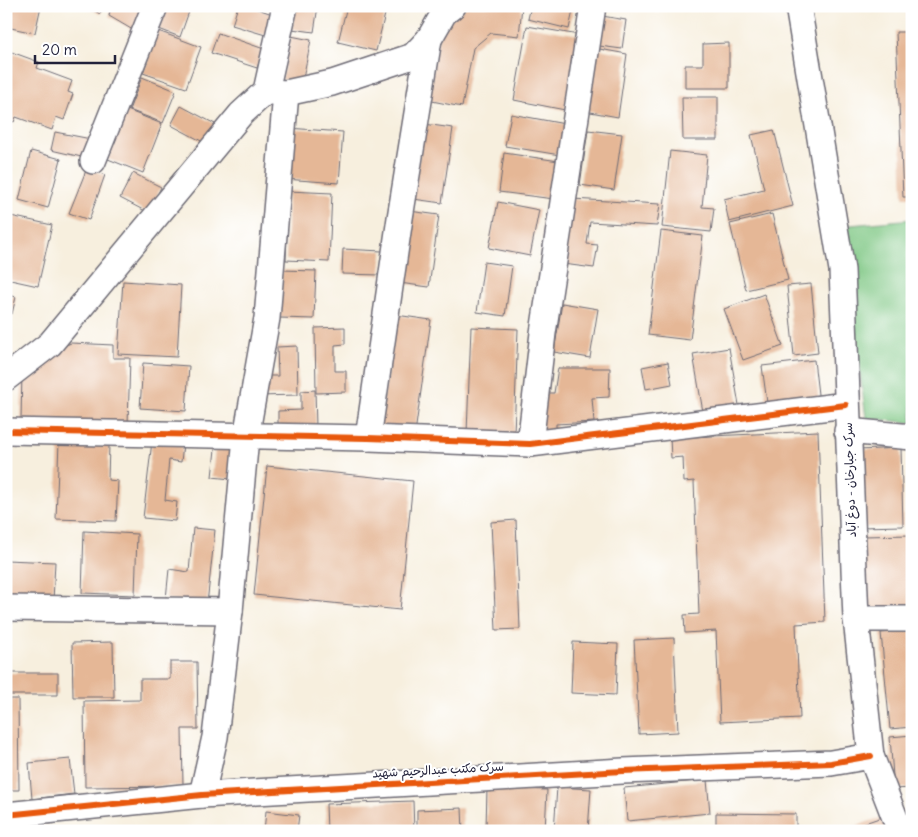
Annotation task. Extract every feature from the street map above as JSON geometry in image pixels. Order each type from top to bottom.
[{"type":"street","points":[[93,160],[155,6]]},
{"type":"street","points":[[202,795],[215,737],[230,611],[246,437],[267,318],[276,92],[285,6]]},
{"type":"street","points":[[6,378],[50,344],[241,114],[276,92],[332,83],[413,56],[429,39],[444,13],[453,6]]},
{"type":"street","points":[[530,444],[543,332],[594,6]]},
{"type":"street","name":"سرک جبارخان - دوغ آباد","points":[[798,6],[842,270],[856,619],[871,756],[901,802],[900,831]]},
{"type":"street","points":[[368,438],[400,218],[429,39]]},
{"type":"street","points":[[6,431],[368,438],[530,444],[846,405]]},
{"type":"street","points":[[848,431],[912,437]]},
{"type":"street","points":[[6,608],[230,611]]},
{"type":"street","points":[[856,619],[912,619]]},
{"type":"street","name":"سرک مکتب عبدالرحیم شهید","points":[[6,815],[202,795],[623,771],[831,763],[871,756]]},
{"type":"green space","points":[[912,219],[912,423],[866,418],[840,226]]},
{"type":"building","points":[[6,6],[41,6],[35,33],[6,27]]},
{"type":"building","points":[[87,6],[104,6],[100,14]]},
{"type":"building","points":[[111,6],[145,6],[138,33],[109,16]]},
{"type":"building","points":[[167,6],[191,6],[180,37],[159,29]]},
{"type":"building","points":[[238,6],[249,6],[278,16],[272,37],[232,25]]},
{"type":"building","points":[[295,6],[318,6],[314,32],[292,29]]},
{"type":"building","points":[[347,6],[387,6],[376,51],[338,42]]},
{"type":"building","points":[[467,6],[522,6],[519,36],[491,33],[473,48],[462,107],[427,100],[440,29]]},
{"type":"building","points":[[531,6],[574,6],[569,29],[528,19]]},
{"type":"building","points":[[596,15],[626,20],[622,49],[592,45]]},
{"type":"building","points":[[527,26],[579,35],[565,110],[514,100]]},
{"type":"building","points":[[158,31],[201,47],[186,88],[143,73]]},
{"type":"building","points":[[896,32],[912,32],[912,197],[903,197]]},
{"type":"building","points":[[218,33],[264,49],[257,68],[211,53]]},
{"type":"building","points":[[291,36],[311,40],[302,83],[282,79]]},
{"type":"building","points":[[729,43],[729,88],[685,88],[685,65],[703,65],[703,44]]},
{"type":"building","points":[[594,48],[627,54],[618,117],[585,111]]},
{"type":"building","points":[[6,50],[39,62],[37,68],[72,81],[68,92],[73,94],[64,120],[56,117],[52,130],[16,117],[14,122],[6,119]]},
{"type":"building","points":[[142,77],[176,91],[163,123],[129,110]]},
{"type":"building","points":[[682,97],[718,97],[718,140],[683,140]]},
{"type":"building","points":[[181,106],[217,125],[207,144],[171,125]]},
{"type":"building","points":[[127,110],[162,124],[143,173],[108,159]]},
{"type":"building","points":[[511,114],[565,124],[560,155],[505,146]]},
{"type":"building","points":[[424,124],[453,128],[442,203],[413,199]]},
{"type":"building","points":[[288,128],[343,132],[339,183],[284,179]]},
{"type":"building","points":[[588,130],[622,134],[614,190],[580,185]]},
{"type":"building","points":[[774,130],[793,206],[729,222],[724,199],[764,189],[751,135]]},
{"type":"building","points":[[55,132],[91,139],[86,158],[51,150]]},
{"type":"building","points":[[31,151],[61,159],[48,208],[19,200]]},
{"type":"building","points":[[670,151],[707,155],[702,207],[714,208],[711,232],[662,227]]},
{"type":"building","points":[[504,153],[559,161],[554,199],[499,192]]},
{"type":"building","points":[[87,168],[105,175],[89,220],[69,213]]},
{"type":"building","points":[[133,173],[161,187],[149,213],[120,198]]},
{"type":"building","points":[[288,191],[332,193],[329,262],[286,260]]},
{"type":"building","points":[[572,199],[660,204],[657,226],[590,222],[587,244],[598,245],[594,268],[563,264]]},
{"type":"building","points":[[498,202],[539,210],[530,256],[489,248]]},
{"type":"building","points":[[409,211],[439,215],[429,287],[399,283]]},
{"type":"building","points":[[772,214],[788,280],[746,290],[730,224]]},
{"type":"building","points":[[6,215],[52,225],[38,286],[6,279]]},
{"type":"building","points":[[661,231],[703,236],[690,340],[648,335]]},
{"type":"building","points":[[343,249],[382,251],[381,275],[342,274]]},
{"type":"building","points":[[484,262],[512,266],[505,316],[477,312]]},
{"type":"building","points":[[282,270],[316,271],[314,319],[280,318]]},
{"type":"building","points":[[123,281],[181,285],[177,357],[118,354]]},
{"type":"building","points":[[811,284],[818,353],[794,356],[787,286]]},
{"type":"building","points":[[6,294],[16,297],[12,314],[6,313]]},
{"type":"building","points":[[764,294],[783,346],[743,360],[724,309]]},
{"type":"building","points":[[562,303],[598,309],[590,358],[554,352]]},
{"type":"building","points":[[396,315],[431,320],[415,433],[379,428]]},
{"type":"building","points":[[345,327],[345,344],[335,345],[335,371],[346,371],[346,392],[316,393],[315,328]]},
{"type":"building","points":[[471,327],[518,329],[514,434],[467,433]]},
{"type":"building","points":[[71,343],[113,345],[113,358],[130,358],[128,424],[21,420],[22,372],[43,355]]},
{"type":"building","points":[[297,346],[298,395],[258,396],[258,376],[278,376],[277,347]]},
{"type":"building","points":[[729,348],[739,405],[703,412],[693,354]]},
{"type":"building","points":[[814,360],[819,403],[768,410],[762,366]]},
{"type":"building","points":[[668,362],[672,384],[646,389],[642,367]]},
{"type":"building","points":[[143,363],[189,366],[186,411],[140,408]]},
{"type":"building","points":[[558,368],[610,368],[609,397],[592,398],[594,422],[556,424],[556,433],[536,434],[541,393],[554,393]]},
{"type":"building","points":[[315,390],[316,427],[278,428],[278,411],[301,410],[301,391]]},
{"type":"building","points":[[818,431],[825,622],[796,624],[800,718],[720,722],[716,631],[685,633],[684,615],[699,614],[694,481],[684,482],[683,457],[671,458],[670,438]]},
{"type":"building","points":[[216,440],[235,443],[231,479],[212,477]]},
{"type":"building","points":[[152,441],[183,444],[181,462],[169,460],[165,500],[177,502],[175,521],[143,518]]},
{"type":"building","points":[[59,442],[109,445],[108,480],[118,481],[116,521],[56,519]]},
{"type":"building","points":[[901,448],[903,526],[861,527],[858,450]]},
{"type":"building","points":[[267,466],[413,481],[400,610],[254,595]]},
{"type":"building","points":[[516,520],[520,629],[496,630],[491,522]]},
{"type":"building","points":[[193,528],[215,530],[207,604],[166,599],[169,569],[189,572]]},
{"type":"building","points":[[84,531],[137,534],[135,595],[82,593]]},
{"type":"building","points":[[912,535],[912,611],[864,612],[863,536]]},
{"type":"building","points":[[6,560],[55,562],[53,601],[6,599]]},
{"type":"building","points":[[912,631],[912,727],[890,729],[881,633]]},
{"type":"building","points":[[674,638],[678,732],[639,734],[634,640]]},
{"type":"building","points":[[113,642],[114,697],[73,697],[72,643]]},
{"type":"building","points":[[573,642],[618,644],[616,695],[571,693]]},
{"type":"building","points":[[170,662],[197,662],[198,729],[182,729],[183,786],[85,787],[84,701],[140,700],[140,679],[170,679]]},
{"type":"building","points":[[6,664],[8,664],[8,673],[58,673],[58,695],[6,695]]},
{"type":"building","points":[[6,699],[18,699],[19,790],[6,790]]},
{"type":"building","points":[[912,735],[912,788],[894,789],[890,737]]},
{"type":"building","points":[[70,759],[74,794],[32,799],[29,763]]},
{"type":"building","points":[[707,780],[710,813],[627,821],[624,788]]},
{"type":"building","points":[[557,787],[591,789],[588,831],[554,831]]},
{"type":"building","points":[[487,788],[547,790],[545,831],[486,828]]},
{"type":"building","points":[[413,801],[414,831],[327,831],[326,804]]},
{"type":"building","points":[[462,808],[463,831],[417,831],[417,810]]},
{"type":"building","points":[[266,811],[299,815],[297,831],[264,831]]},
{"type":"building","points":[[716,813],[796,814],[796,831],[716,831]]},
{"type":"building","points":[[885,816],[890,831],[855,831],[853,827]]},
{"type":"building","points":[[6,826],[21,826],[21,831],[6,831]]},
{"type":"cycle path","points":[[6,431],[368,438],[530,444],[846,405]]},
{"type":"cycle path","points":[[6,815],[202,795],[623,771],[831,763],[871,756]]}]
